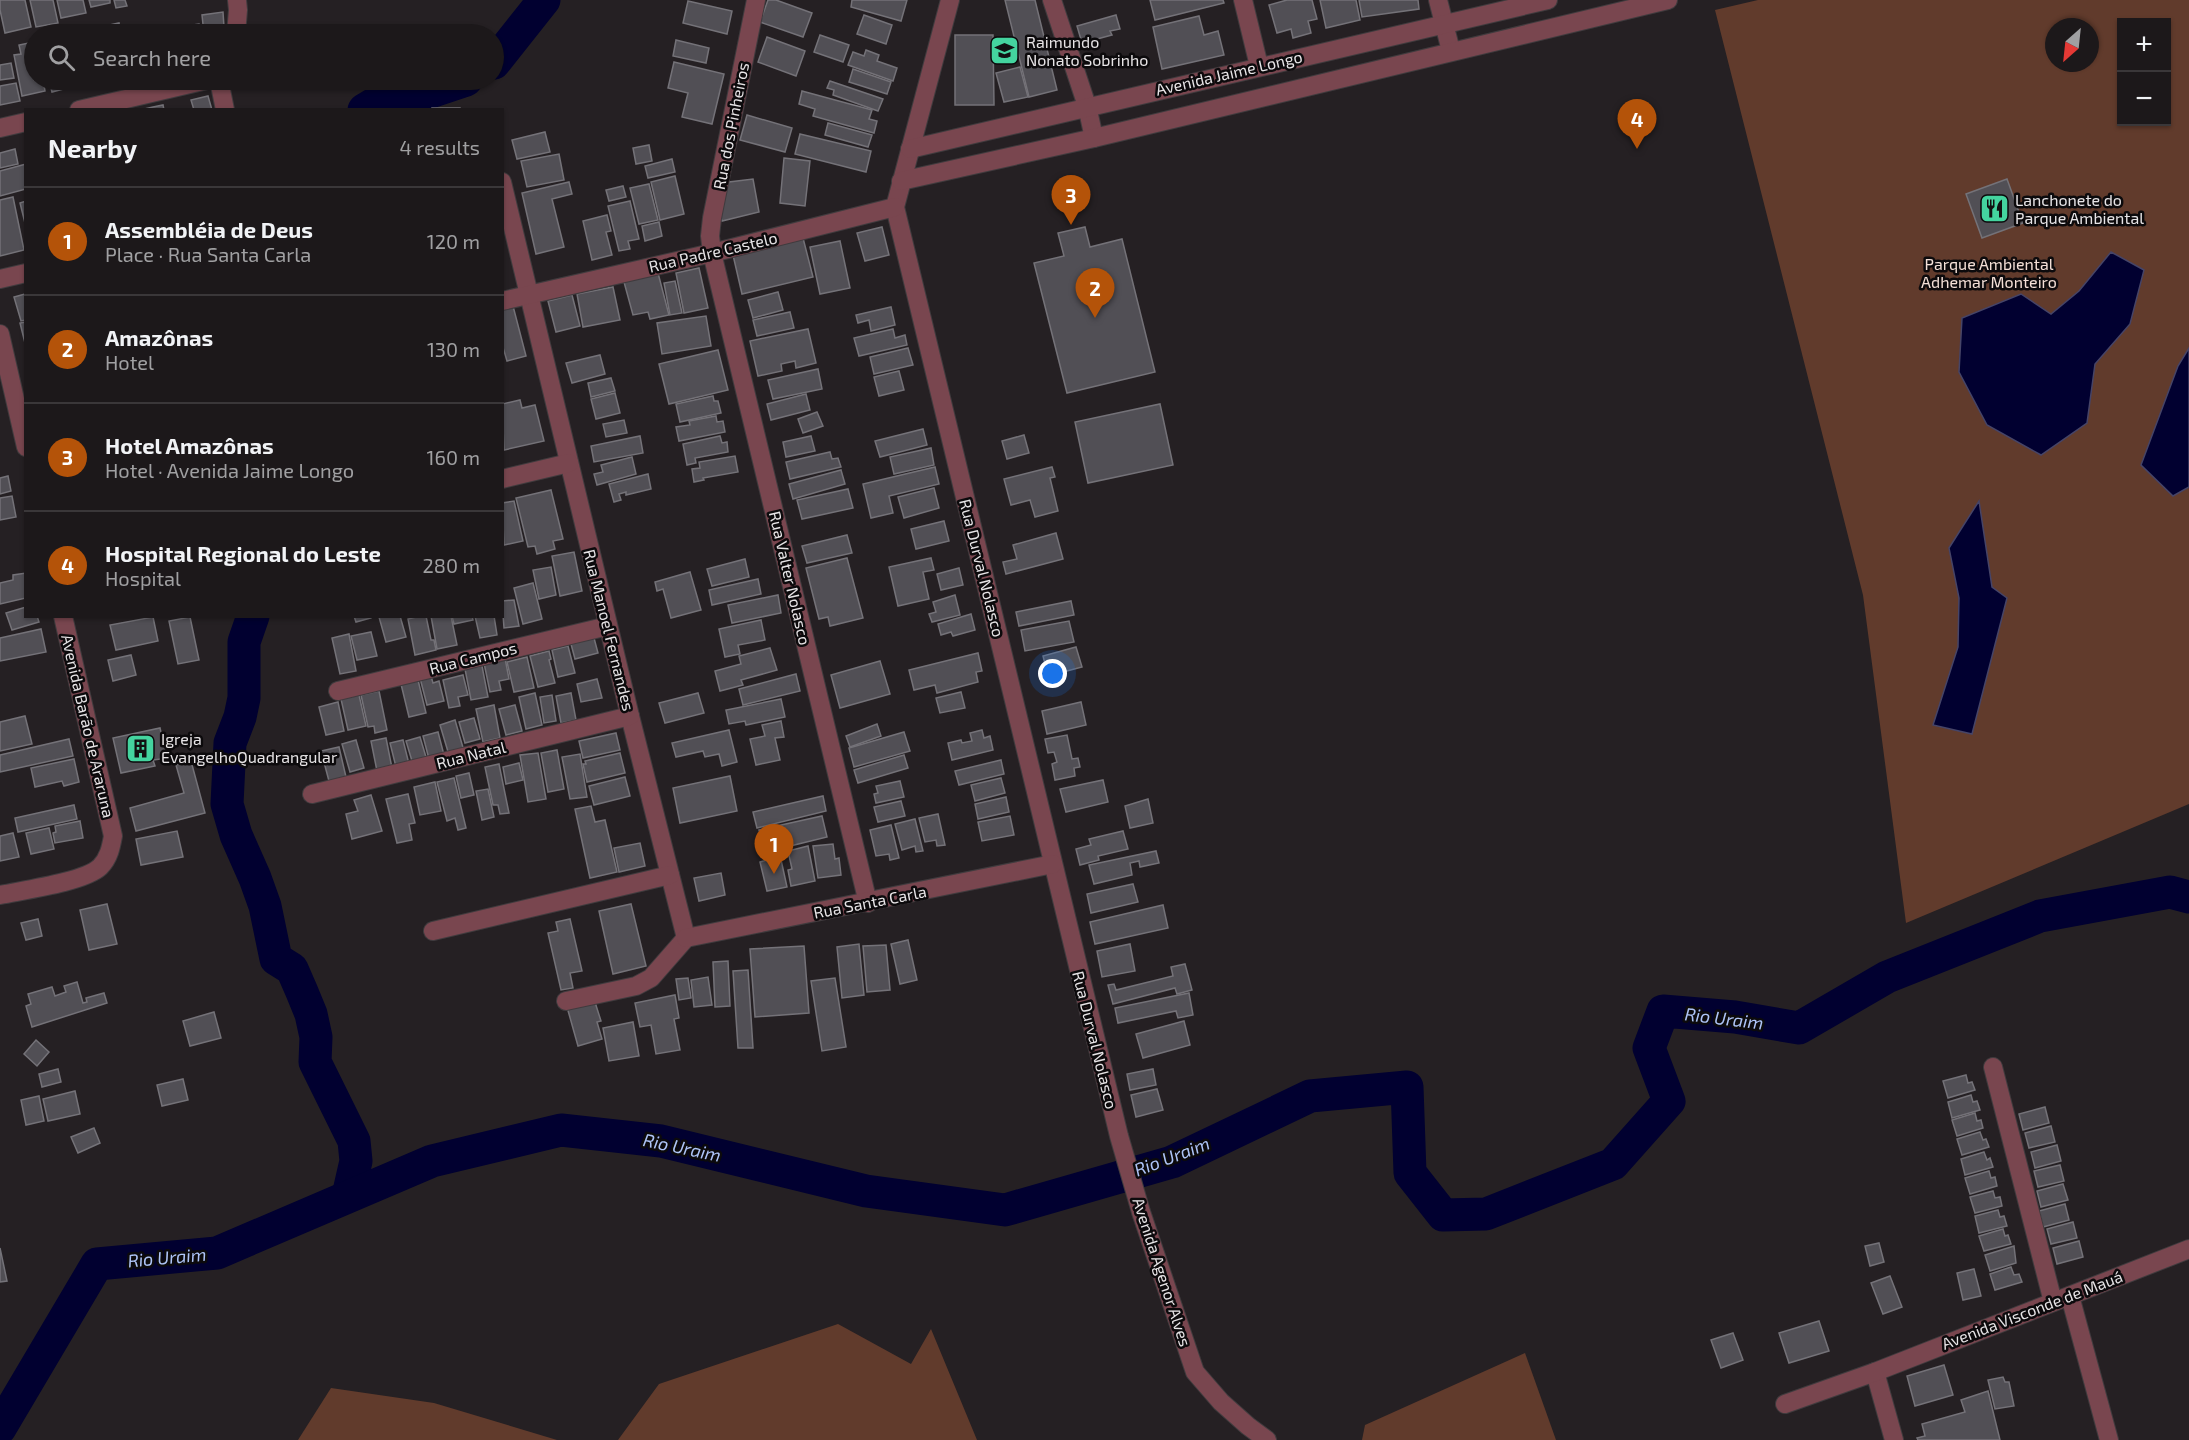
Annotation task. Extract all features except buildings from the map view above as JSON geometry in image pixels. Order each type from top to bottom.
[{"type":"street","points":[[236,24],[237,0]]},
{"type":"street","name":"Rua dos Pinheiros","points":[[712,253],[710,236],[712,218],[756,0]]},
{"type":"street","name":"Rua Durval Nolasco","points":[[950,0],[895,207],[1119,1136]]},
{"type":"street","points":[[1052,0],[1087,106],[1094,138]]},
{"type":"street","points":[[1244,0],[1259,66]]},
{"type":"street","points":[[1438,0],[1451,51]]},
{"type":"street","name":"Avenida Jaime Longo","points":[[910,149],[1548,0]]},
{"type":"street","points":[[901,181],[1094,138],[1668,0]]},
{"type":"street","points":[[88,108],[164,90]]},
{"type":"street","points":[[221,90],[225,108]]},
{"type":"street","points":[[0,128],[24,122]]},
{"type":"street","name":"Rua Manoel Fernandes","points":[[504,190],[568,463],[687,938]]},
{"type":"street","name":"Rua Padre Castelo","points":[[504,300],[712,253],[895,207]]},
{"type":"street","name":"Rua Valter Nolasco","points":[[712,253],[867,903]]},
{"type":"street","points":[[0,279],[24,273]]},
{"type":"street","points":[[0,335],[23,427]]},
{"type":"street","points":[[504,479],[568,463]]},
{"type":"street","name":"Avenida Barão de Araruna","points":[[0,895],[82,877],[100,867],[110,853],[113,836],[63,618]]},
{"type":"street","name":"Rua Campos","points":[[338,691],[608,626]]},
{"type":"street","name":"Rua Natal","points":[[312,795],[630,716]]},
{"type":"street","name":"Rua Santa Carla","points":[[687,938],[1053,864]]},
{"type":"street","points":[[433,931],[670,875]]},
{"type":"street","points":[[566,1001],[636,986],[651,978],[687,938]]},
{"type":"street","points":[[1993,1067],[2062,1299],[2109,1440]]},
{"type":"street","name":"Avenida Agenor Alves","points":[[1119,1136],[1141,1212],[1195,1372],[1221,1402],[1267,1440]]},
{"type":"street","name":"Avenida Visconde de Mauá","points":[[1785,1404],[1875,1372],[2189,1249]]},
{"type":"street","points":[[1875,1372],[1894,1440]]},
{"type":"green space","name":"Parque Ambiental Adhemar Monteiro","points":[[1758,0],[2189,0],[2189,804],[1906,923],[1863,595],[1715,10]]},
{"type":"green space","points":[[838,1324],[911,1364],[931,1329],[977,1440],[618,1440],[659,1384]]},
{"type":"green space","points":[[1525,1353],[1556,1440],[1362,1440],[1365,1425]]},
{"type":"green space","points":[[331,1388],[434,1403],[557,1440],[298,1440]]},
{"type":"shaded area","points":[[2111,252],[2144,270],[2130,324],[2095,364],[2087,423],[2041,455],[1987,425],[1959,372],[1962,318],[2021,294],[2051,314],[2079,291]]},
{"type":"shaded area","points":[[2189,348],[2189,487],[2173,496],[2141,465],[2178,366]]},
{"type":"shaded area","points":[[1979,501],[1992,587],[2007,598],[1972,734],[1933,725],[1958,647],[1959,598],[1949,548]]},
{"type":"waterway","points":[[504,50],[544,0]]},
{"type":"waterway","points":[[367,108],[374,104],[436,90]]},
{"type":"waterway","points":[[252,618],[244,642],[244,698],[240,717],[230,743],[227,804],[236,835],[265,906],[276,959],[292,969],[302,992],[311,1014],[316,1037],[315,1062],[354,1141],[356,1161],[348,1196]]},
{"type":"waterway","name":"Rio Uraim","points":[[0,1428],[97,1264],[217,1253],[432,1161],[561,1130],[661,1141],[866,1191],[1005,1210],[1172,1162],[1310,1096],[1407,1087],[1410,1173],[1443,1215],[1486,1214],[1613,1164],[1669,1101],[1649,1048],[1663,1011],[1735,1017],[1799,1028],[1887,977],[2040,916],[2170,892],[2189,897]]},
{"type":"place","name":"Raimundo Nonato Sobrinho","points":[[1005,51]]},
{"type":"place","name":"Hospital Regional do Leste","points":[[1637,149]]},
{"type":"place","name":"Lanchonete do Parque Ambiental","points":[[1994,209]]},
{"type":"place","name":"Hotel Amazônas","points":[[1071,225]]},
{"type":"place","name":"Amazônas","points":[[1095,318]]},
{"type":"place","name":"Igreja EvangelhoQuadrangular","points":[[140,748]]},
{"type":"place","name":"Assembléia de Deus","points":[[774,874]]}]
